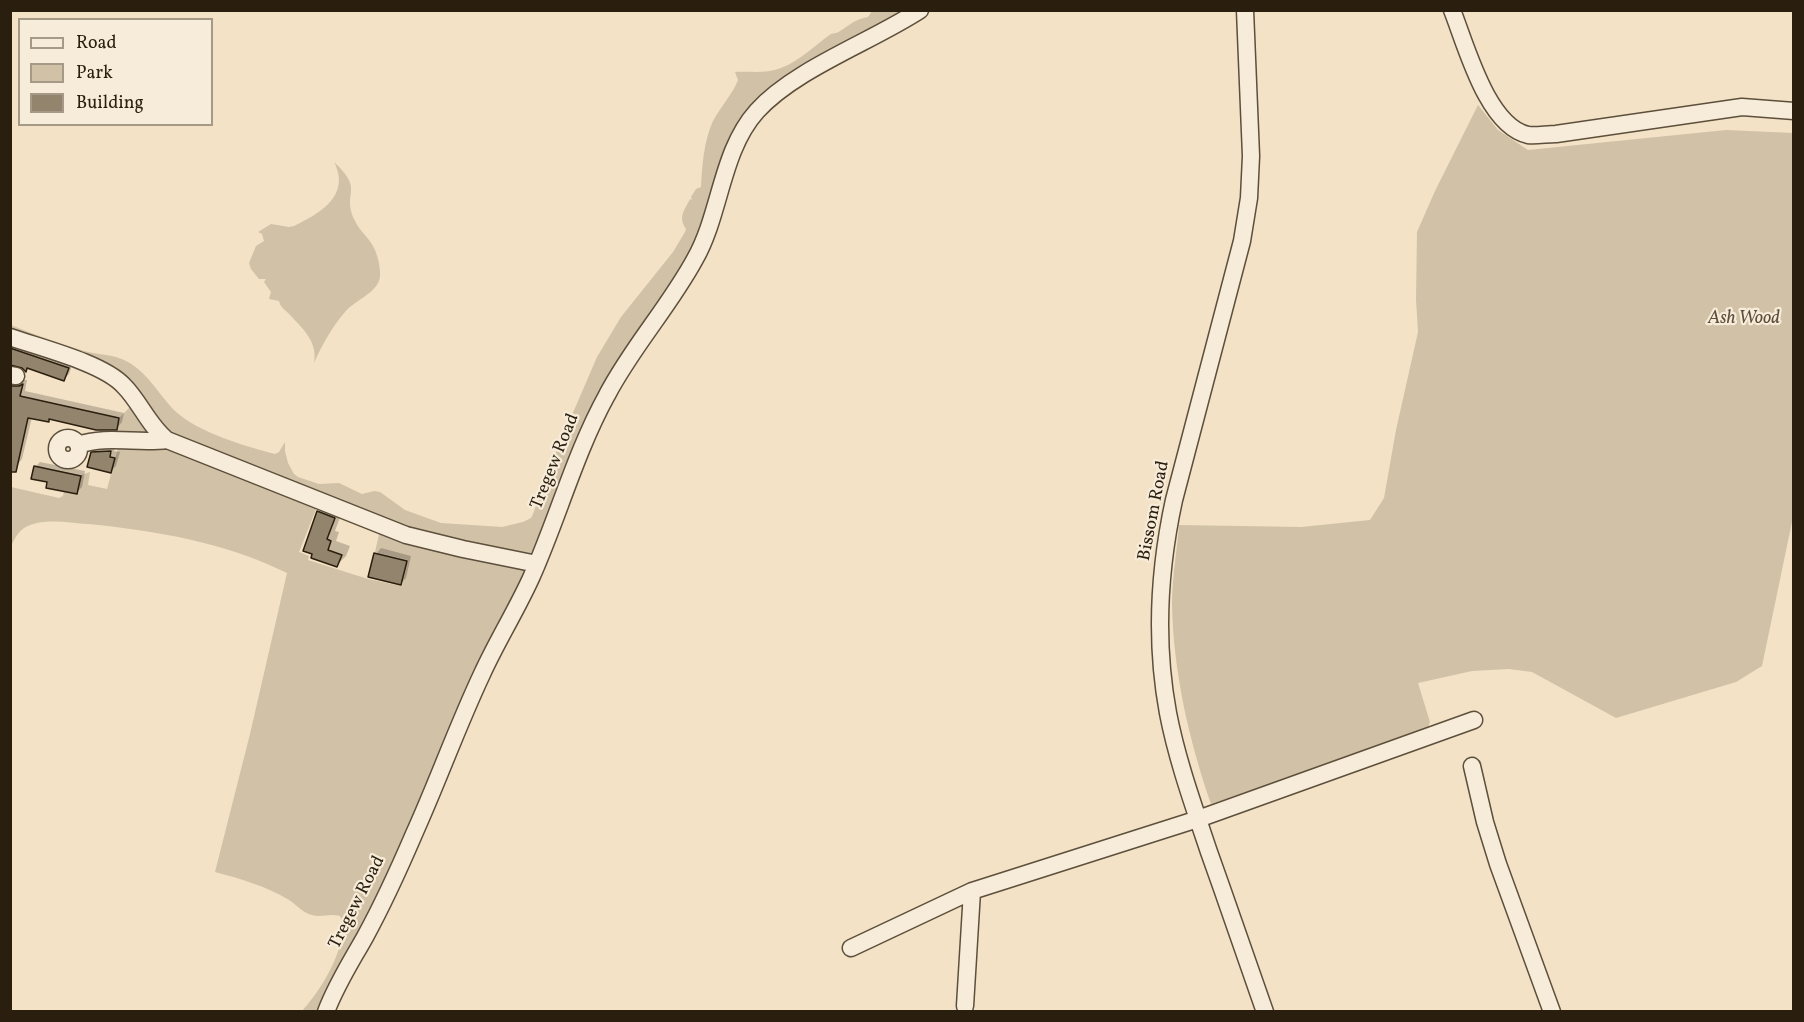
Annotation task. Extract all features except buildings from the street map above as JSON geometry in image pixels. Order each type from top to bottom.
[{"type":"street","name":"Tregew Road","points":[[326,1011],[340,979],[389,890],[482,673],[537,564],[566,486],[606,396],[701,248],[714,217],[734,148],[750,119],[763,104],[787,86],[920,10]]},
{"type":"street","name":"Bissom Road","points":[[1245,10],[1251,156],[1249,198],[1242,240],[1166,535],[1161,604],[1164,684],[1174,741],[1198,819],[1265,1011]]},
{"type":"street","points":[[1452,10],[1488,100],[1505,123],[1527,135],[1556,134],[1742,107],[1794,111]]},
{"type":"street","points":[[10,337],[92,366],[116,378],[137,402],[158,432],[167,440],[393,531],[446,546],[537,564]]},
{"type":"street","points":[[78,445],[101,439],[149,442],[167,440]]},
{"type":"street","points":[[851,948],[972,891],[1198,819],[1474,720]]},
{"type":"street","points":[[1472,766],[1498,864],[1552,1011]]},
{"type":"street","points":[[964,1006],[972,891]]},
{"type":"green space","points":[[872,11],[918,11],[757,109],[709,228],[624,364],[325,1011],[302,1011],[325,980],[338,953],[342,927],[340,916],[309,914],[271,891],[215,872],[287,573],[239,553],[215,546],[165,534],[88,524],[56,522],[31,525],[16,536],[11,546],[11,487],[59,498],[63,496],[64,491],[77,494],[81,475],[90,472],[88,485],[107,489],[118,448],[114,447],[119,418],[136,401],[124,387],[11,335],[11,325],[84,351],[123,359],[148,379],[175,411],[209,432],[275,454],[285,442],[288,463],[298,477],[319,484],[339,483],[362,494],[380,492],[405,510],[441,523],[502,527],[523,522],[531,518],[533,514],[553,459],[597,357],[621,317],[673,252],[685,232],[683,214],[696,189],[701,187],[707,136],[713,121],[738,80],[735,72],[764,72],[781,68],[801,57],[831,34],[868,17]],"holes":[[[319,502],[381,525],[375,552],[408,560],[402,586],[368,579],[308,560],[309,556],[299,552]]]},
{"type":"green space","name":"Ash Wood","points":[[1478,105],[1498,130],[1528,150],[1726,130],[1793,133],[1793,517],[1762,666],[1736,682],[1616,718],[1532,672],[1509,669],[1472,671],[1418,683],[1430,722],[1427,730],[1211,804],[1189,730],[1175,654],[1172,593],[1179,525],[1301,527],[1370,520],[1384,498],[1396,430],[1418,332],[1417,232]]},
{"type":"green space","points":[[334,162],[349,179],[351,210],[356,223],[375,250],[380,278],[372,290],[340,318],[314,363],[312,342],[279,301],[269,299],[271,292],[264,282],[266,279],[259,279],[249,263],[256,246],[264,241],[262,234],[258,232],[271,224],[294,226],[323,209],[330,201],[339,184]]}]
